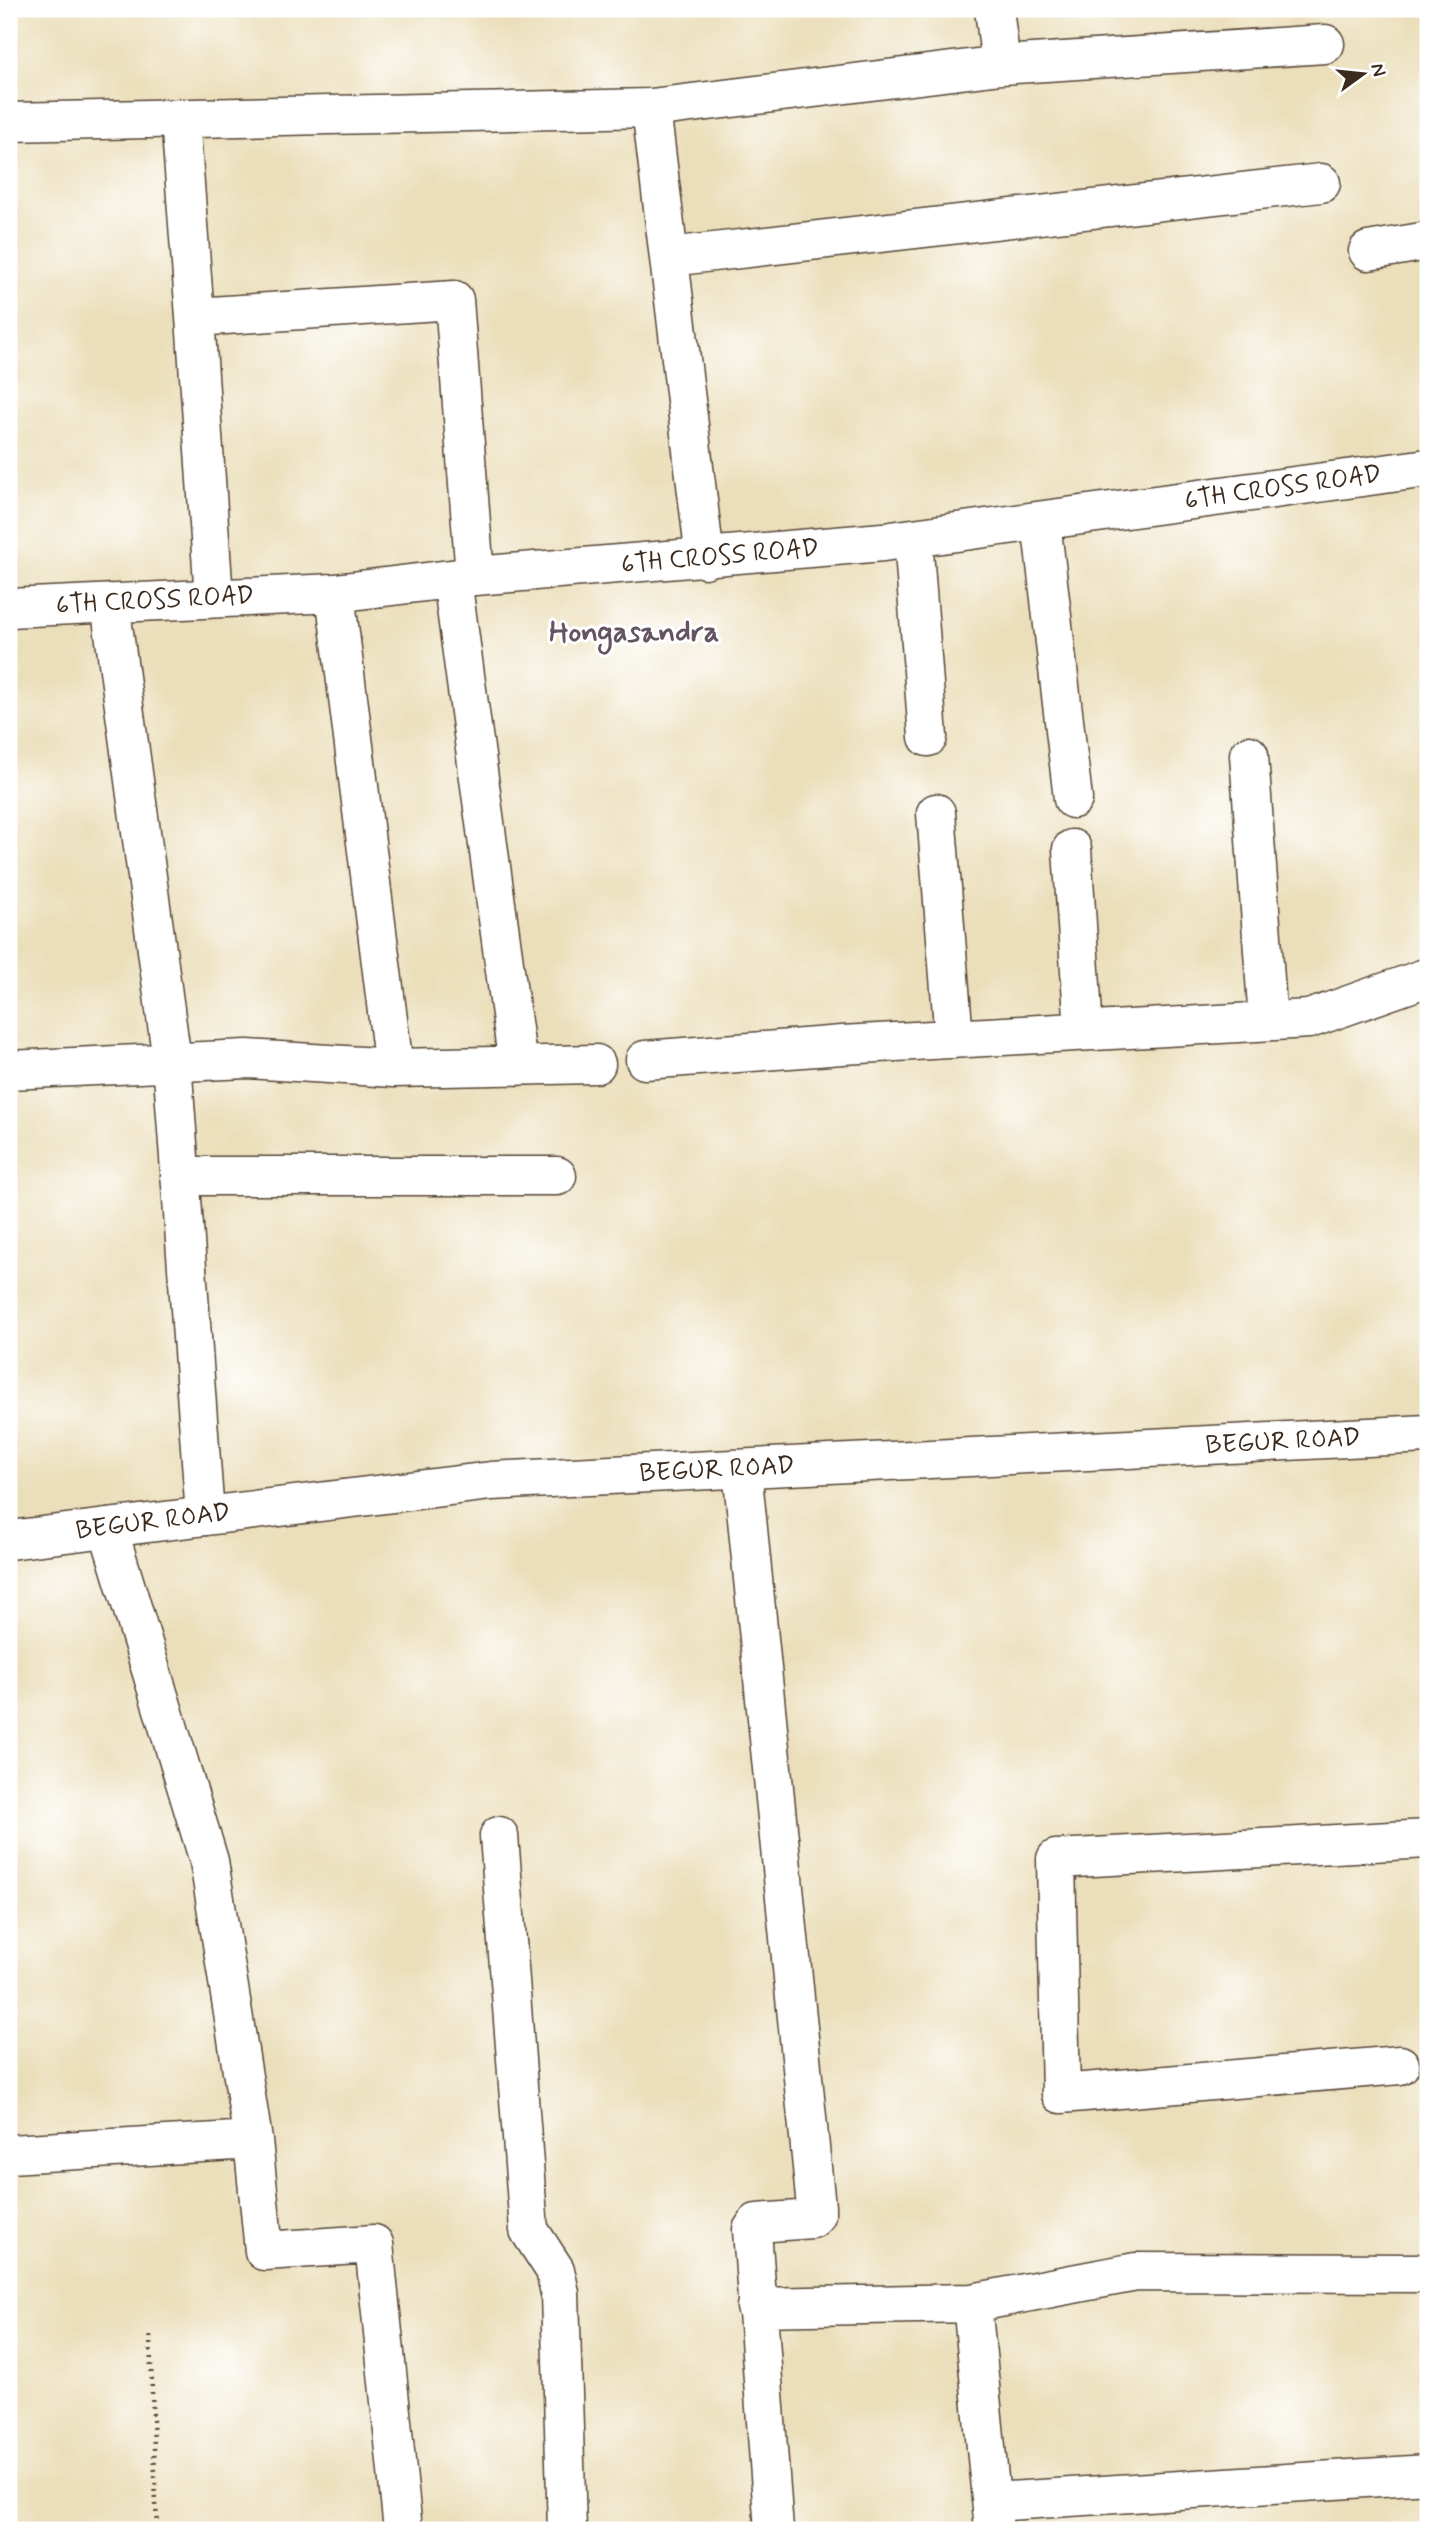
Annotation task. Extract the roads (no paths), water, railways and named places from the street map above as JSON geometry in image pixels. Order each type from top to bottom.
[{"type":"street","points":[[994,9],[1001,65]]},
{"type":"street","points":[[9,122],[650,108],[1001,65],[1325,44]]},
{"type":"street","points":[[650,108],[705,559]]},
{"type":"street","points":[[180,118],[214,598]]},
{"type":"street","points":[[669,257],[1321,183]]},
{"type":"street","points":[[1368,251],[1428,241]]},
{"type":"street","points":[[195,317],[454,300],[463,578],[518,1066]]},
{"type":"street","name":"6TH CROSS ROAD","points":[[9,608],[335,593],[463,578],[705,559],[913,538],[1428,468]]},
{"type":"street","points":[[1041,521],[1073,799]]},
{"type":"street","points":[[913,538],[928,737]]},
{"type":"street","points":[[335,593],[394,1069]]},
{"type":"street","points":[[110,603],[172,1061],[205,1516]]},
{"type":"street","points":[[1249,755],[1268,1021]]},
{"type":"street","points":[[936,813],[954,1039]]},
{"type":"street","points":[[1072,849],[1084,1031]]},
{"type":"street","points":[[645,1060],[1309,1018],[1428,978]]},
{"type":"street","points":[[9,1070],[247,1059],[394,1069],[596,1064]]},
{"type":"street","points":[[180,1176],[557,1176]]},
{"type":"street","name":"BEGUR ROAD","points":[[9,1540],[491,1481],[1428,1434]]},
{"type":"street","points":[[742,1469],[816,2207],[816,2215],[812,2220],[757,2223],[752,2230],[775,2530]]},
{"type":"street","points":[[108,1528],[209,1861],[253,2140],[264,2250],[374,2244],[403,2530]]},
{"type":"street","points":[[499,1836],[529,2230],[555,2270],[560,2293],[567,2530]]},
{"type":"street","points":[[1399,2065],[1061,2094],[1056,1859],[1428,1839]]},
{"type":"street","points":[[9,2154],[253,2140]]},
{"type":"street","points":[[757,2307],[972,2303],[1136,2272],[1428,2273]]},
{"type":"street","points":[[972,2303],[993,2516],[1428,2474]]},
{"type":"district","name":"Hongasandra","points":[[634,632]]}]
